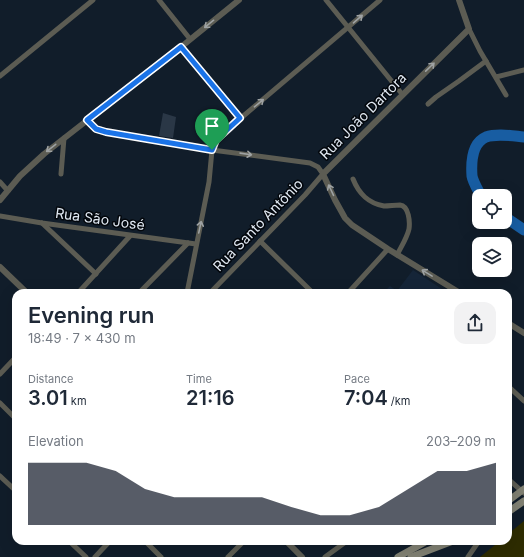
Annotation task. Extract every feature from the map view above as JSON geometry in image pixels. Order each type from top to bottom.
[{"type":"main road","points":[[512,498],[523,491]]},
{"type":"main road","points":[[512,509],[524,501]]},
{"type":"main road","points":[[398,557],[420,545]]},
{"type":"main road","points":[[411,557],[442,545]]},
{"type":"street","points":[[0,76],[94,0]]},
{"type":"street","points":[[159,0],[190,39]]},
{"type":"street","points":[[0,200],[30,166],[239,0]]},
{"type":"street","points":[[326,0],[402,94]]},
{"type":"street","points":[[187,289],[209,182],[212,150],[216,140],[380,0]]},
{"type":"street","points":[[459,0],[469,29],[506,95]]},
{"type":"street","name":"Rua João Dartora","points":[[453,289],[397,255],[352,225],[345,218],[323,174],[469,29]]},
{"type":"street","points":[[181,47],[240,118]]},
{"type":"street","points":[[428,104],[486,61]]},
{"type":"street","points":[[496,77],[524,70]]},
{"type":"street","points":[[87,120],[96,129],[106,132],[212,150],[310,163],[318,167],[323,174]]},
{"type":"street","points":[[62,174],[64,138]]},
{"type":"street","name":"Rua Santo Antônio","points":[[214,289],[305,195],[323,174]]},
{"type":"street","points":[[353,179],[357,189],[368,200],[384,206],[400,205],[405,207],[407,211],[409,228],[397,255]]},
{"type":"street","points":[[0,182],[8,191]]},
{"type":"street","name":"Rua São José","points":[[0,216],[130,236],[196,244]]},
{"type":"street","points":[[42,223],[96,274]]},
{"type":"street","points":[[82,289],[130,236]]},
{"type":"street","points":[[260,241],[309,289]]},
{"type":"street","points":[[143,289],[188,243]]},
{"type":"street","points":[[352,289],[388,249]]},
{"type":"street","points":[[0,267],[23,289]]},
{"type":"street","points":[[512,326],[524,333]]},
{"type":"street","points":[[0,374],[12,361]]},
{"type":"street","points":[[512,390],[524,401]]},
{"type":"street","points":[[0,403],[12,414]]},
{"type":"street","points":[[0,476],[12,487]]},
{"type":"street","points":[[512,482],[523,491]]},
{"type":"street","points":[[73,545],[86,557]]},
{"type":"street","points":[[95,557],[106,545]]},
{"type":"street","points":[[149,545],[161,557]]},
{"type":"street","points":[[228,557],[240,545]]},
{"type":"street","points":[[290,545],[302,557]]},
{"type":"street","points":[[326,557],[342,545]]},
{"type":"street","points":[[468,557],[476,545]]},
{"type":"shaded area","points":[[413,270],[442,289],[399,289]]},
{"type":"shaded area","points":[[390,286],[394,289],[387,289]]},
{"type":"shaded area","points":[[524,521],[524,557],[480,557],[495,545],[512,545],[512,531]]},
{"type":"building","points":[[163,113],[176,117],[173,138],[159,136]]},
{"type":"waterway","points":[[477,189],[472,176],[472,159],[475,148],[481,140],[495,135],[524,137]]},
{"type":"waterway","points":[[512,222],[524,230]]},
{"type":"route","points":[[181,47],[240,118],[216,140],[212,150],[101,131],[92,126],[87,120],[181,47]]}]
